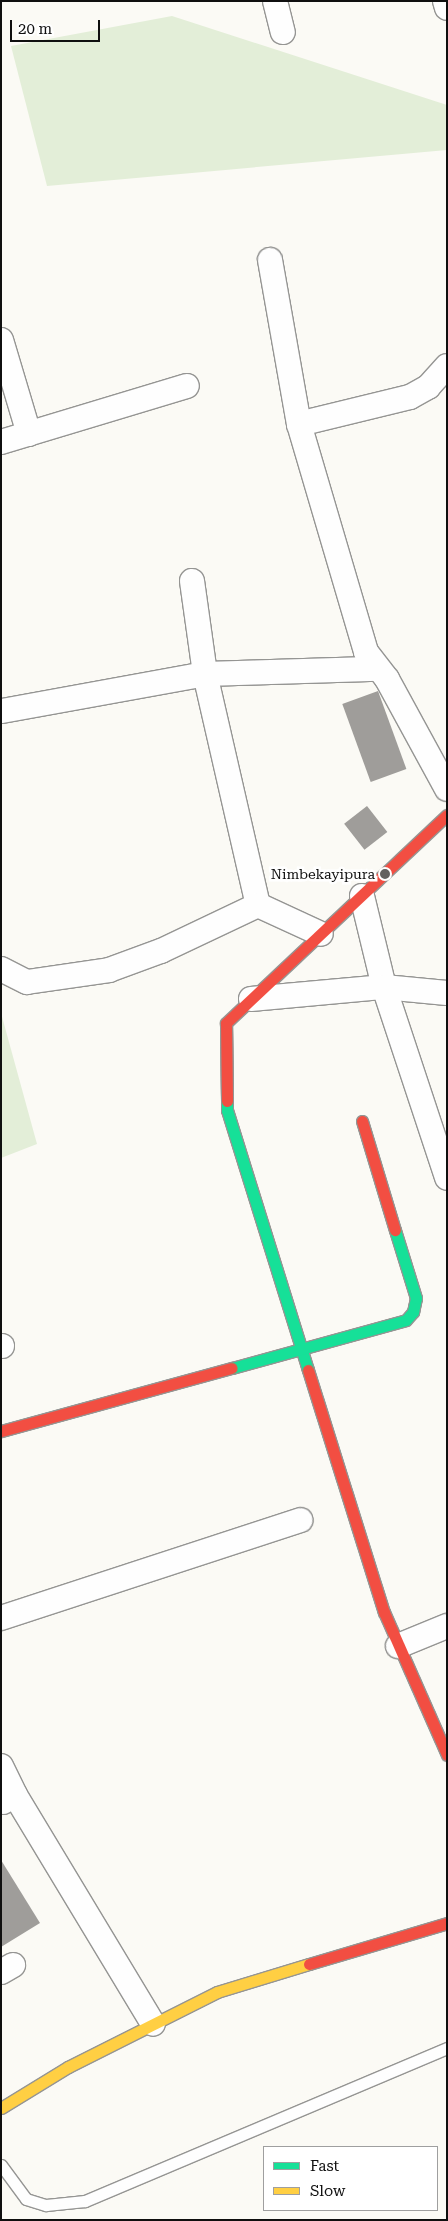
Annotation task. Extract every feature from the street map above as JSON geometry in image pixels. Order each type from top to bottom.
[{"type":"main road","points":[[447,815],[226,1023],[227,1110],[384,1612],[447,1755]]},
{"type":"main road","points":[[1,1431],[406,1320],[414,1312],[416,1298],[362,1121]]},
{"type":"main road","points":[[1,2108],[68,2067],[217,1992],[447,1923]]},
{"type":"street","points":[[275,1],[283,32]]},
{"type":"street","points":[[445,1],[447,8]]},
{"type":"street","points":[[270,260],[299,424],[366,652],[387,679],[447,789]]},
{"type":"street","points":[[1,340],[29,434]]},
{"type":"street","points":[[299,424],[410,397],[428,387],[447,366]]},
{"type":"street","points":[[1,442],[187,386]]},
{"type":"street","points":[[192,581],[205,674],[258,905]]},
{"type":"street","points":[[2,710],[205,674],[378,669]]},
{"type":"street","points":[[362,896],[384,987],[447,1178]]},
{"type":"street","points":[[258,905],[321,934]]},
{"type":"street","points":[[1,969],[27,982],[108,970],[161,951],[258,905]]},
{"type":"street","points":[[252,999],[384,987],[447,993]]},
{"type":"street","points":[[1,1618],[300,1520]]},
{"type":"street","points":[[398,1646],[447,1626]]},
{"type":"street","points":[[1,1766],[8,1799],[153,2024]]},
{"type":"lane","points":[[1,2165],[26,2199],[46,2205],[84,2201],[447,2048]]},
{"type":"green space","points":[[172,16],[447,105],[447,150],[47,186],[11,46]]},
{"type":"green space","points":[[1,1013],[37,1144],[1,1158]]},
{"type":"building","points":[[378,691],[406,769],[371,782],[342,704]]},
{"type":"building","points":[[367,806],[387,832],[364,850],[344,824]]},
{"type":"building","points":[[1,1860],[40,1923],[1,1947]]},
{"type":"traffic: fast","points":[[227,1101],[227,1110],[308,1370]]},
{"type":"traffic: fast","points":[[232,1368],[406,1320],[413,1312],[416,1298],[395,1230]]},
{"type":"traffic: slow","points":[[1,2108],[68,2067],[217,1992],[309,1964]]},
{"type":"traffic: jam","points":[[227,1101],[226,1023],[447,815]]},
{"type":"traffic: jam","points":[[362,1121],[395,1230]]},
{"type":"traffic: jam","points":[[1,1431],[232,1368]]},
{"type":"traffic: jam","points":[[308,1370],[384,1612],[447,1755]]},
{"type":"traffic: jam","points":[[309,1964],[447,1923]]},
{"type":"place","name":"Nimbekayipura","points":[[385,874]]}]
